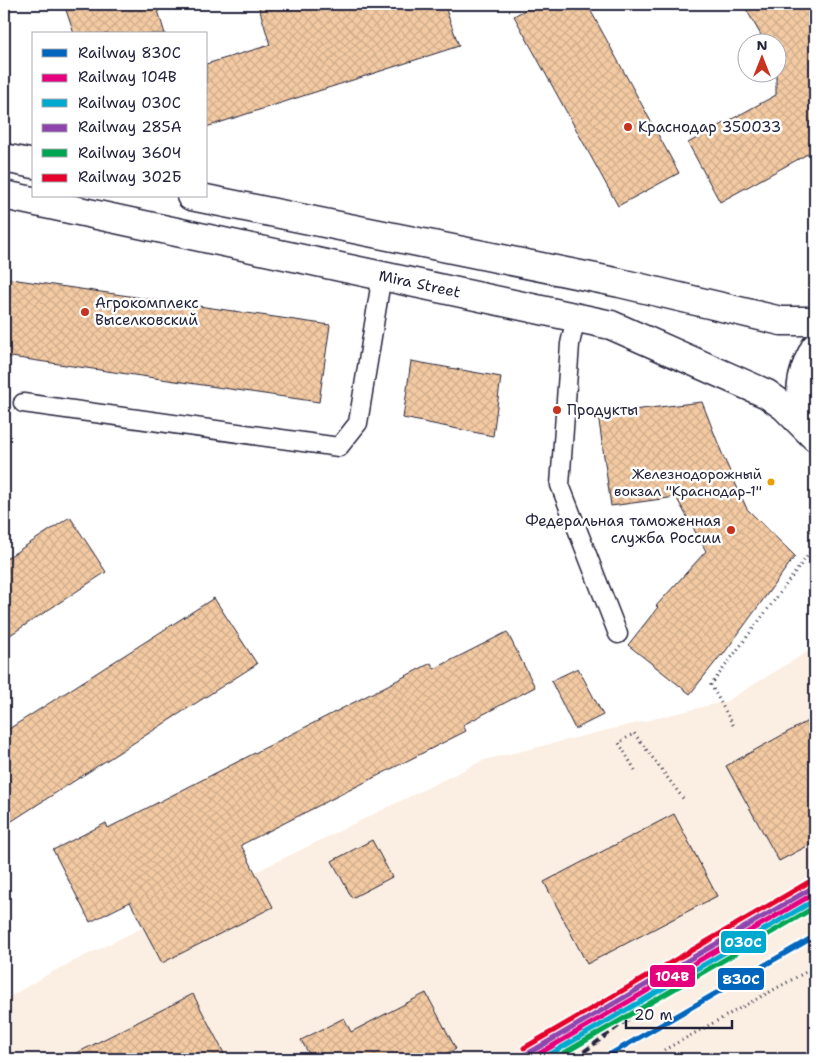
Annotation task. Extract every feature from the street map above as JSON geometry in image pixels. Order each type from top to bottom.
[{"type":"main road","points":[[4,158],[32,164]]},
{"type":"main road","name":"Mira Street","points":[[4,195],[611,325],[767,394],[813,434]]},
{"type":"main road","points":[[201,198],[620,283],[781,321],[815,321]]},
{"type":"main road","points":[[813,434],[802,411],[801,389],[805,367],[815,348]]},
{"type":"lane","points":[[23,403],[339,447],[358,423],[382,275]]},
{"type":"lane","points":[[576,317],[570,344],[560,484],[618,634]]},
{"type":"path","points":[[733,725],[711,685],[815,546]]},
{"type":"path","points":[[635,770],[619,743],[634,733],[685,801]]},
{"type":"path","points":[[664,1050],[815,967]]},
{"type":"path","points":[[809,1059],[815,1056]]},
{"type":"shaded area","points":[[815,647],[815,1059],[4,1059],[4,1000],[52,972],[484,760],[727,701]]},
{"type":"building","points":[[64,4],[156,4],[164,32],[73,32]]},
{"type":"building","points":[[258,4],[444,4],[459,46],[208,126],[208,63],[270,45]]},
{"type":"building","points":[[536,4],[587,4],[679,173],[618,206],[514,16]]},
{"type":"building","points":[[743,4],[815,4],[815,150],[720,202],[688,143],[776,95],[776,82],[786,82],[786,32],[759,32]]},
{"type":"building","points":[[4,278],[330,325],[319,402],[4,356]]},
{"type":"building","points":[[411,361],[501,377],[493,436],[403,418]]},
{"type":"building","name":"Федеральная таможенная служба России","points":[[702,402],[723,456],[747,509],[795,556],[722,656],[690,694],[628,645],[658,607],[656,606],[706,551],[676,497],[611,506],[598,414]]},
{"type":"building","points":[[70,517],[106,572],[4,639],[4,560]]},
{"type":"building","points":[[214,598],[257,664],[4,826],[4,732]]},
{"type":"building","points":[[507,632],[535,687],[463,725],[466,731],[241,845],[273,907],[162,963],[130,902],[90,922],[53,850],[106,823],[108,828],[431,663],[434,669]]},
{"type":"building","points":[[578,668],[603,715],[575,729],[551,681]]},
{"type":"building","points":[[815,717],[815,842],[779,861],[726,766]]},
{"type":"building","points":[[674,814],[717,896],[587,964],[544,882]]},
{"type":"building","points":[[372,840],[392,877],[352,898],[332,861]]},
{"type":"building","points":[[426,993],[456,1049],[436,1059],[300,1059],[309,1054],[301,1040],[344,1018],[351,1032]]},
{"type":"building","points":[[193,994],[227,1059],[65,1059]]},
{"type":"railway","points":[[574,1059],[735,940]]},
{"type":"rail line","name":"302Б","points":[[524,1048],[809,882]]},
{"type":"rail line","name":"285А","points":[[527,1054],[812,888]]},
{"type":"rail line","name":"104В","points":[[530,1059],[815,893]]},
{"type":"rail line","name":"030C","points":[[542,1059],[815,900]]},
{"type":"rail line","name":"360Ч","points":[[554,1059],[815,907]]},
{"type":"rail line","name":"830С","points":[[602,1059],[815,936]]},
{"type":"place","name":"Краснодар 350033","points":[[628,127]]},
{"type":"place","name":"Агрокомплекс Выселковский","points":[[85,312]]},
{"type":"place","name":"Продукты","points":[[557,410]]},
{"type":"place","name":"Железнодорожный вокзал \"Краснодар-1\"","points":[[771,482]]},
{"type":"place","name":"Федеральная таможенная служба России","points":[[731,530]]}]
